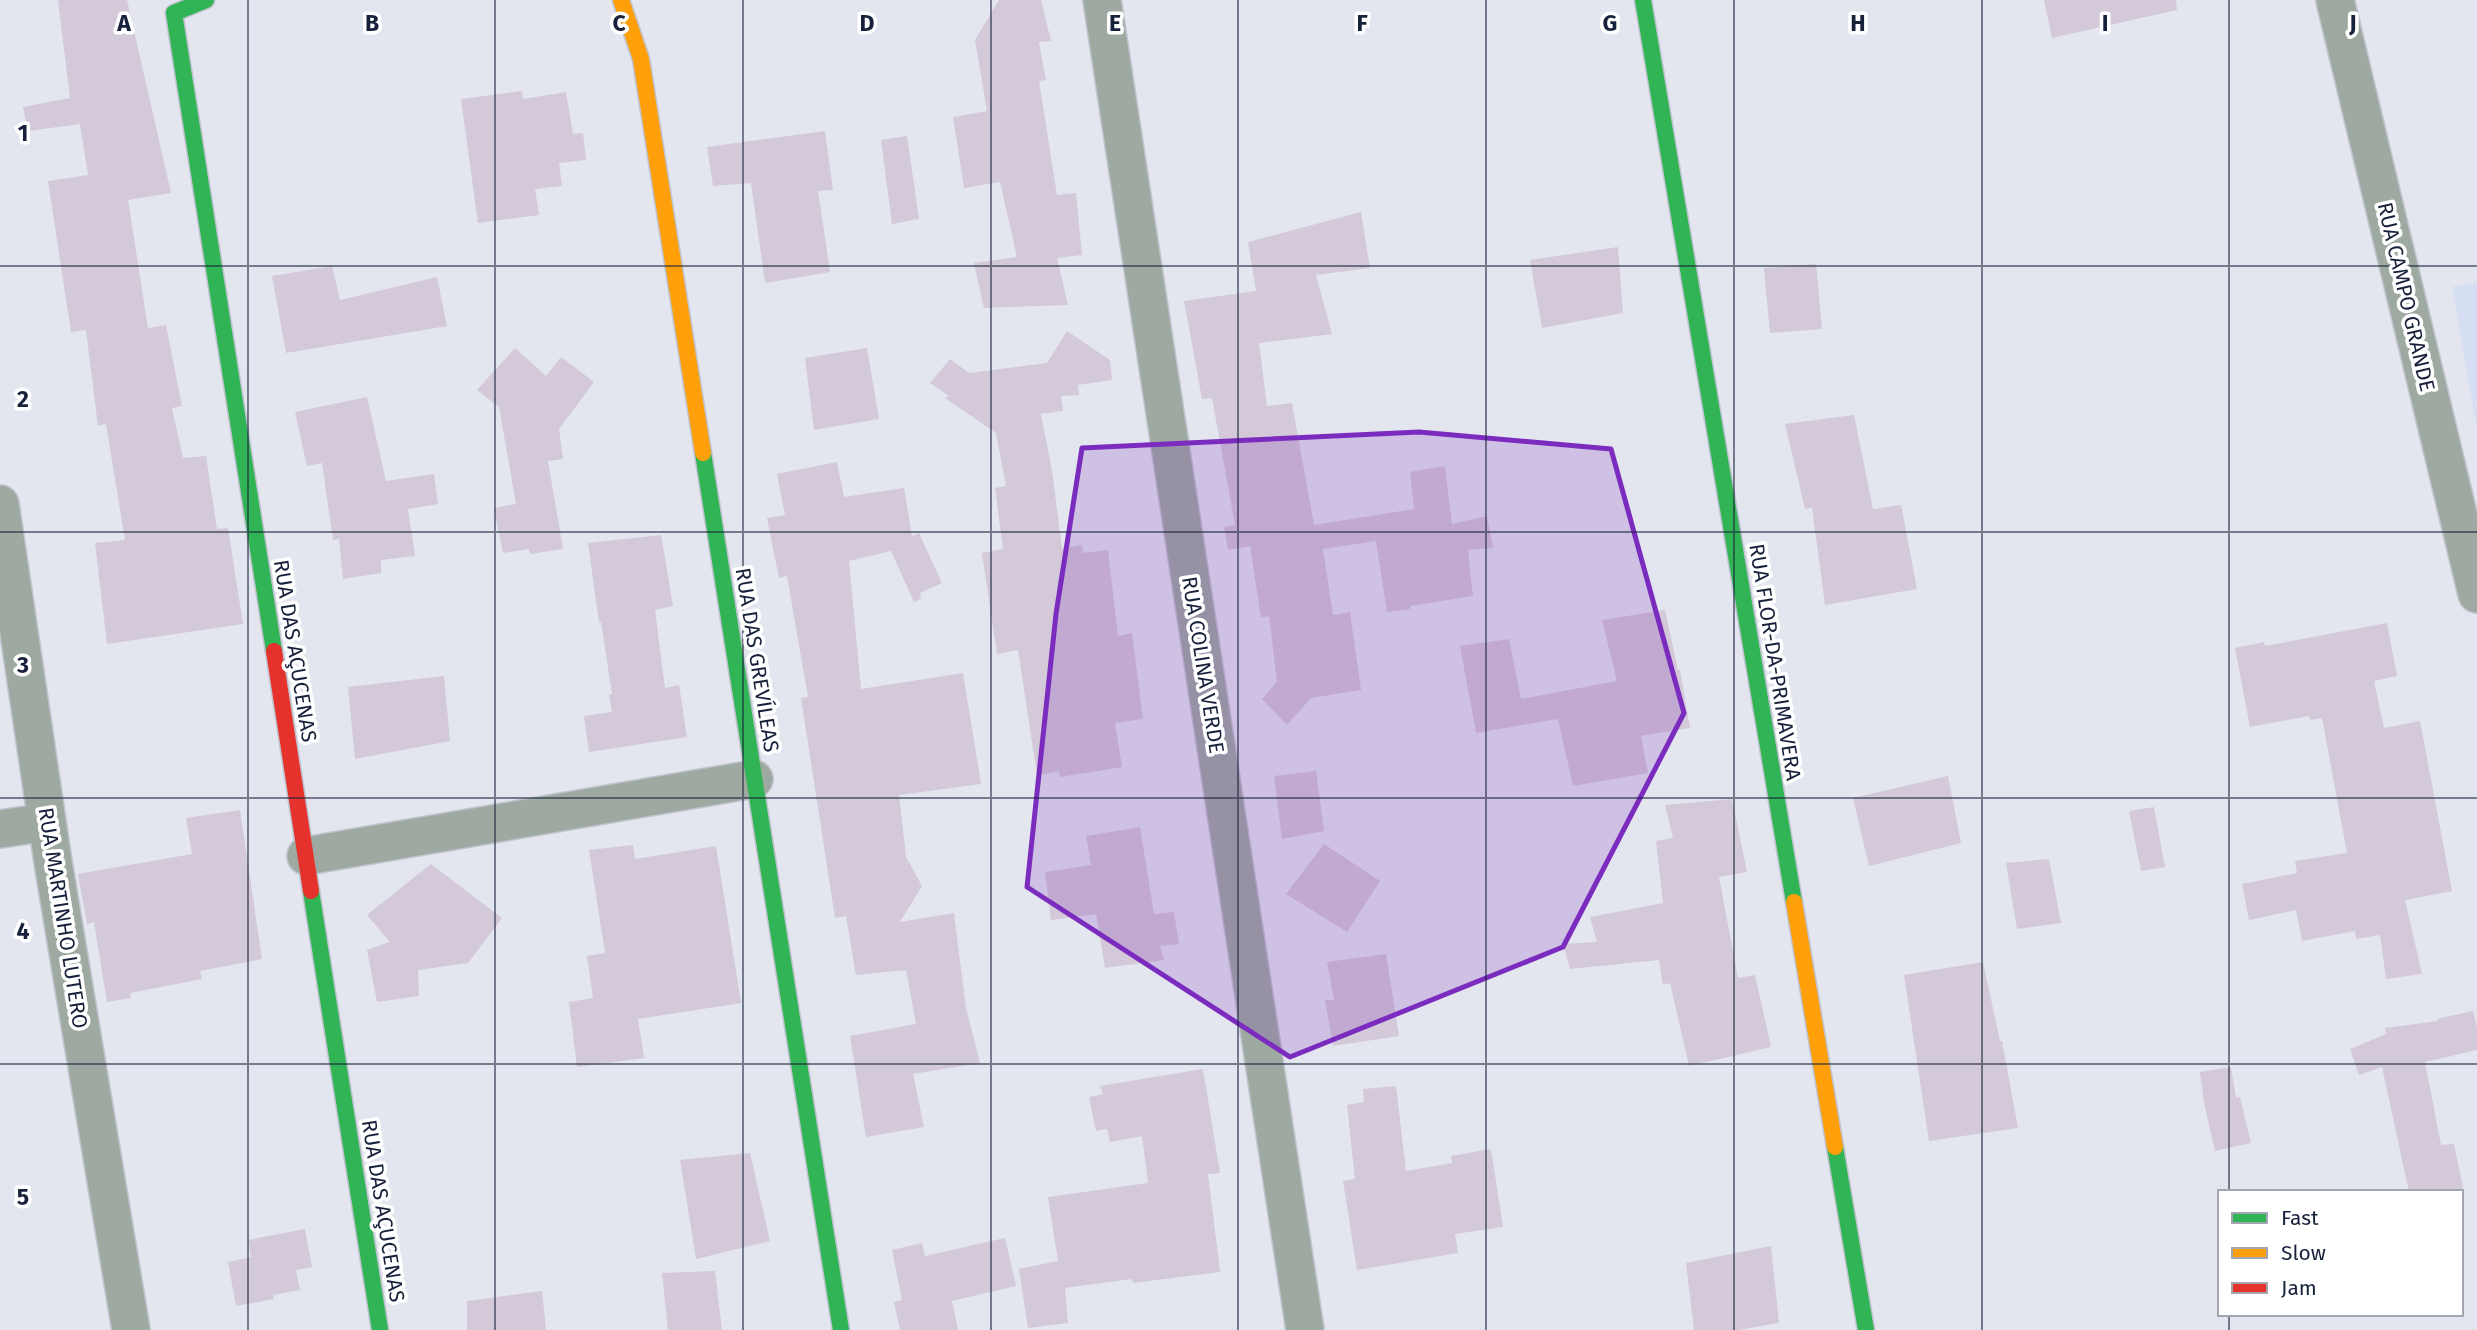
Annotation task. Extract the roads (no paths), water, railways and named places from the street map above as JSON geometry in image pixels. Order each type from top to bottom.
[{"type":"street","name":"RUA DAS AÇUCENAS","points":[[206,0],[174,13],[380,1330]]},
{"type":"street","name":"RUA DAS GREVÍLEAS","points":[[621,0],[641,59],[841,1330]]},
{"type":"street","name":"RUA COLINA VERDE","points":[[1102,0],[1305,1330]]},
{"type":"street","name":"RUA FLOR-DA-PRIMAVERA","points":[[1643,0],[1866,1330]]},
{"type":"street","name":"RUA CAMPO GRANDE","points":[[2335,0],[2477,594]]},
{"type":"street","name":"RUA MARTINHO LUTERO","points":[[0,504],[47,822],[131,1330]]},
{"type":"street","points":[[306,856],[754,779]]},
{"type":"street","points":[[0,829],[47,822]]}]
